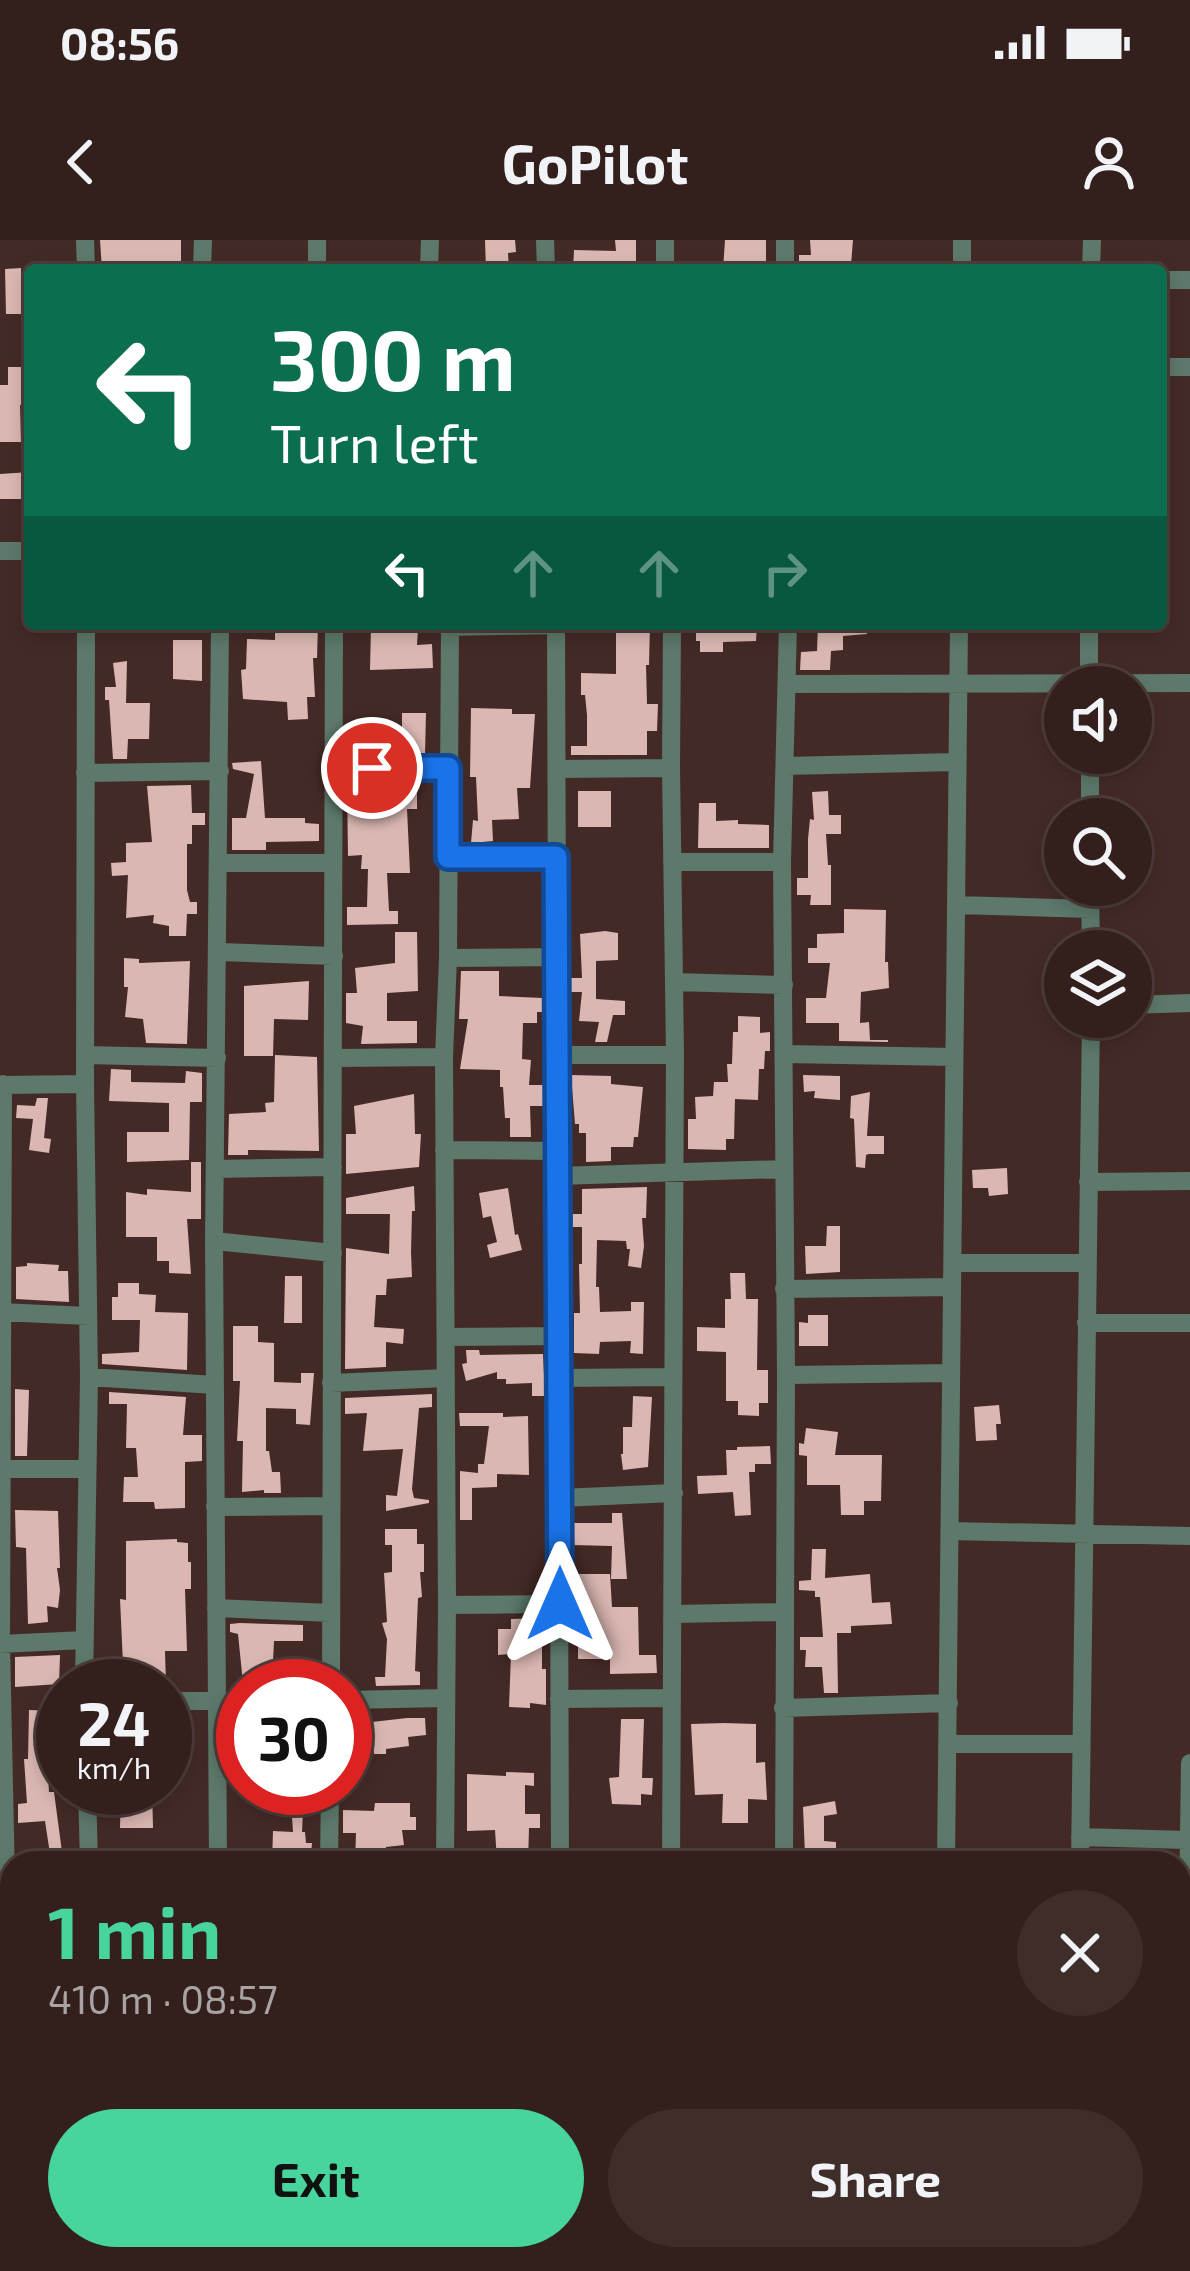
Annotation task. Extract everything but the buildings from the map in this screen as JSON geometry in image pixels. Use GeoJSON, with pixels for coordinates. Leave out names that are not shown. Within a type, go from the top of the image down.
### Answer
{"type":"FeatureCollection","features":[{"type":"Feature","properties":{"kind":"street"},"geometry":{"type":"LineString","coordinates":[[84,1659],[89,1376],[86,630]]}},
{"type":"Feature","properties":{"kind":"street"},"geometry":{"type":"LineString","coordinates":[[217,1659],[214,1241],[220,630]]}},
{"type":"Feature","properties":{"kind":"street"},"geometry":{"type":"LineString","coordinates":[[331,1659],[334,630]]}},
{"type":"Feature","properties":{"kind":"street"},"geometry":{"type":"LineString","coordinates":[[445,1851],[444,1057],[450,630]]}},
{"type":"Feature","properties":{"kind":"street"},"geometry":{"type":"LineString","coordinates":[[556,630],[560,1851]]}},
{"type":"Feature","properties":{"kind":"street"},"geometry":{"type":"LineString","coordinates":[[671,1851],[672,630]]}},
{"type":"Feature","properties":{"kind":"street"},"geometry":{"type":"LineString","coordinates":[[784,1851],[782,862],[788,630]]}},
{"type":"Feature","properties":{"kind":"street"},"geometry":{"type":"LineString","coordinates":[[946,1851],[958,630]]}},
{"type":"Feature","properties":{"kind":"street"},"geometry":{"type":"LineString","coordinates":[[1089,630],[1089,666]]}},
{"type":"Feature","properties":{"kind":"street"},"geometry":{"type":"LineString","coordinates":[[1152,684],[1190,682]]}},
{"type":"Feature","properties":{"kind":"street"},"geometry":{"type":"LineString","coordinates":[[787,684],[1044,686]]}},
{"type":"Feature","properties":{"kind":"street"},"geometry":{"type":"LineString","coordinates":[[785,766],[956,762]]}},
{"type":"Feature","properties":{"kind":"street"},"geometry":{"type":"LineString","coordinates":[[334,768],[448,768]]}},
{"type":"Feature","properties":{"kind":"street"},"geometry":{"type":"LineString","coordinates":[[557,769],[670,768]]}},
{"type":"Feature","properties":{"kind":"street"},"geometry":{"type":"LineString","coordinates":[[85,772],[220,771]]}},
{"type":"Feature","properties":{"kind":"street"},"geometry":{"type":"LineString","coordinates":[[448,857],[556,857]]}},
{"type":"Feature","properties":{"kind":"street"},"geometry":{"type":"LineString","coordinates":[[672,862],[782,862]]}},
{"type":"Feature","properties":{"kind":"street"},"geometry":{"type":"LineString","coordinates":[[219,863],[333,863]]}},
{"type":"Feature","properties":{"kind":"street"},"geometry":{"type":"LineString","coordinates":[[956,905],[1090,909],[1090,930]]}},
{"type":"Feature","properties":{"kind":"street"},"geometry":{"type":"LineString","coordinates":[[219,952],[334,956]]}},
{"type":"Feature","properties":{"kind":"street"},"geometry":{"type":"LineString","coordinates":[[448,958],[559,957]]}},
{"type":"Feature","properties":{"kind":"street"},"geometry":{"type":"LineString","coordinates":[[674,982],[784,985]]}},
{"type":"Feature","properties":{"kind":"street"},"geometry":{"type":"LineString","coordinates":[[1152,1004],[1190,1003]]}},
{"type":"Feature","properties":{"kind":"street"},"geometry":{"type":"LineString","coordinates":[[1080,1851],[1091,1038]]}},
{"type":"Feature","properties":{"kind":"street"},"geometry":{"type":"LineString","coordinates":[[785,1054],[954,1057]]}},
{"type":"Feature","properties":{"kind":"street"},"geometry":{"type":"LineString","coordinates":[[85,1055],[217,1058]]}},
{"type":"Feature","properties":{"kind":"street"},"geometry":{"type":"LineString","coordinates":[[558,1055],[675,1055]]}},
{"type":"Feature","properties":{"kind":"street"},"geometry":{"type":"LineString","coordinates":[[335,1058],[444,1057]]}},
{"type":"Feature","properties":{"kind":"street"},"geometry":{"type":"LineString","coordinates":[[5,1851],[2,1084],[85,1084]]}},
{"type":"Feature","properties":{"kind":"street"},"geometry":{"type":"LineString","coordinates":[[444,1150],[557,1151]]}},
{"type":"Feature","properties":{"kind":"street"},"geometry":{"type":"LineString","coordinates":[[215,1169],[334,1167]]}},
{"type":"Feature","properties":{"kind":"street"},"geometry":{"type":"LineString","coordinates":[[557,1176],[783,1169]]}},
{"type":"Feature","properties":{"kind":"street"},"geometry":{"type":"LineString","coordinates":[[1088,1182],[1190,1181]]}},
{"type":"Feature","properties":{"kind":"street"},"geometry":{"type":"LineString","coordinates":[[214,1241],[333,1253]]}},
{"type":"Feature","properties":{"kind":"street"},"geometry":{"type":"LineString","coordinates":[[953,1263],[1086,1263]]}},
{"type":"Feature","properties":{"kind":"street"},"geometry":{"type":"LineString","coordinates":[[784,1288],[952,1287]]}},
{"type":"Feature","properties":{"kind":"street"},"geometry":{"type":"LineString","coordinates":[[2,1312],[88,1316]]}},
{"type":"Feature","properties":{"kind":"street"},"geometry":{"type":"LineString","coordinates":[[1086,1324],[1190,1323]]}},
{"type":"Feature","properties":{"kind":"street"},"geometry":{"type":"LineString","coordinates":[[446,1337],[558,1336]]}},
{"type":"Feature","properties":{"kind":"street"},"geometry":{"type":"LineString","coordinates":[[786,1375],[951,1373]]}},
{"type":"Feature","properties":{"kind":"street"},"geometry":{"type":"LineString","coordinates":[[89,1376],[215,1385]]}},
{"type":"Feature","properties":{"kind":"street"},"geometry":{"type":"LineString","coordinates":[[559,1378],[673,1377]]}},
{"type":"Feature","properties":{"kind":"street"},"geometry":{"type":"LineString","coordinates":[[331,1383],[446,1378]]}},
{"type":"Feature","properties":{"kind":"street"},"geometry":{"type":"LineString","coordinates":[[3,1468],[86,1469]]}},
{"type":"Feature","properties":{"kind":"street"},"geometry":{"type":"LineString","coordinates":[[560,1498],[674,1493]]}},
{"type":"Feature","properties":{"kind":"street"},"geometry":{"type":"LineString","coordinates":[[214,1507],[330,1506]]}},
{"type":"Feature","properties":{"kind":"street"},"geometry":{"type":"LineString","coordinates":[[950,1531],[1190,1536]]}},
{"type":"Feature","properties":{"kind":"street"},"geometry":{"type":"LineString","coordinates":[[447,1605],[560,1604]]}},
{"type":"Feature","properties":{"kind":"street"},"geometry":{"type":"LineString","coordinates":[[216,1608],[331,1612]]}},
{"type":"Feature","properties":{"kind":"street"},"geometry":{"type":"LineString","coordinates":[[674,1614],[784,1612]]}},
{"type":"Feature","properties":{"kind":"street"},"geometry":{"type":"LineString","coordinates":[[1,1644],[84,1640]]}},
{"type":"Feature","properties":{"kind":"street"},"geometry":{"type":"LineString","coordinates":[[372,1699],[446,1698]]}},
{"type":"Feature","properties":{"kind":"street"},"geometry":{"type":"LineString","coordinates":[[559,1699],[672,1698]]}},
{"type":"Feature","properties":{"kind":"street"},"geometry":{"type":"LineString","coordinates":[[784,1708],[949,1703]]}},
{"type":"Feature","properties":{"kind":"street"},"geometry":{"type":"LineString","coordinates":[[948,1744],[1080,1744]]}},
{"type":"Feature","properties":{"kind":"street"},"geometry":{"type":"LineString","coordinates":[[1080,1837],[1187,1840],[1190,1763]]}},
{"type":"Feature","properties":{"kind":"street"},"geometry":{"type":"LineString","coordinates":[[88,1815],[89,1851]]}},
{"type":"Feature","properties":{"kind":"street"},"geometry":{"type":"LineString","coordinates":[[218,1815],[218,1851]]}},
{"type":"Feature","properties":{"kind":"street"},"geometry":{"type":"LineString","coordinates":[[329,1851],[330,1815]]}},
{"type":"Feature","properties":{"kind":"route"},"geometry":{"type":"LineString","coordinates":[[372,768],[448,768],[448,857],[556,857],[560,1604]]}}]}
